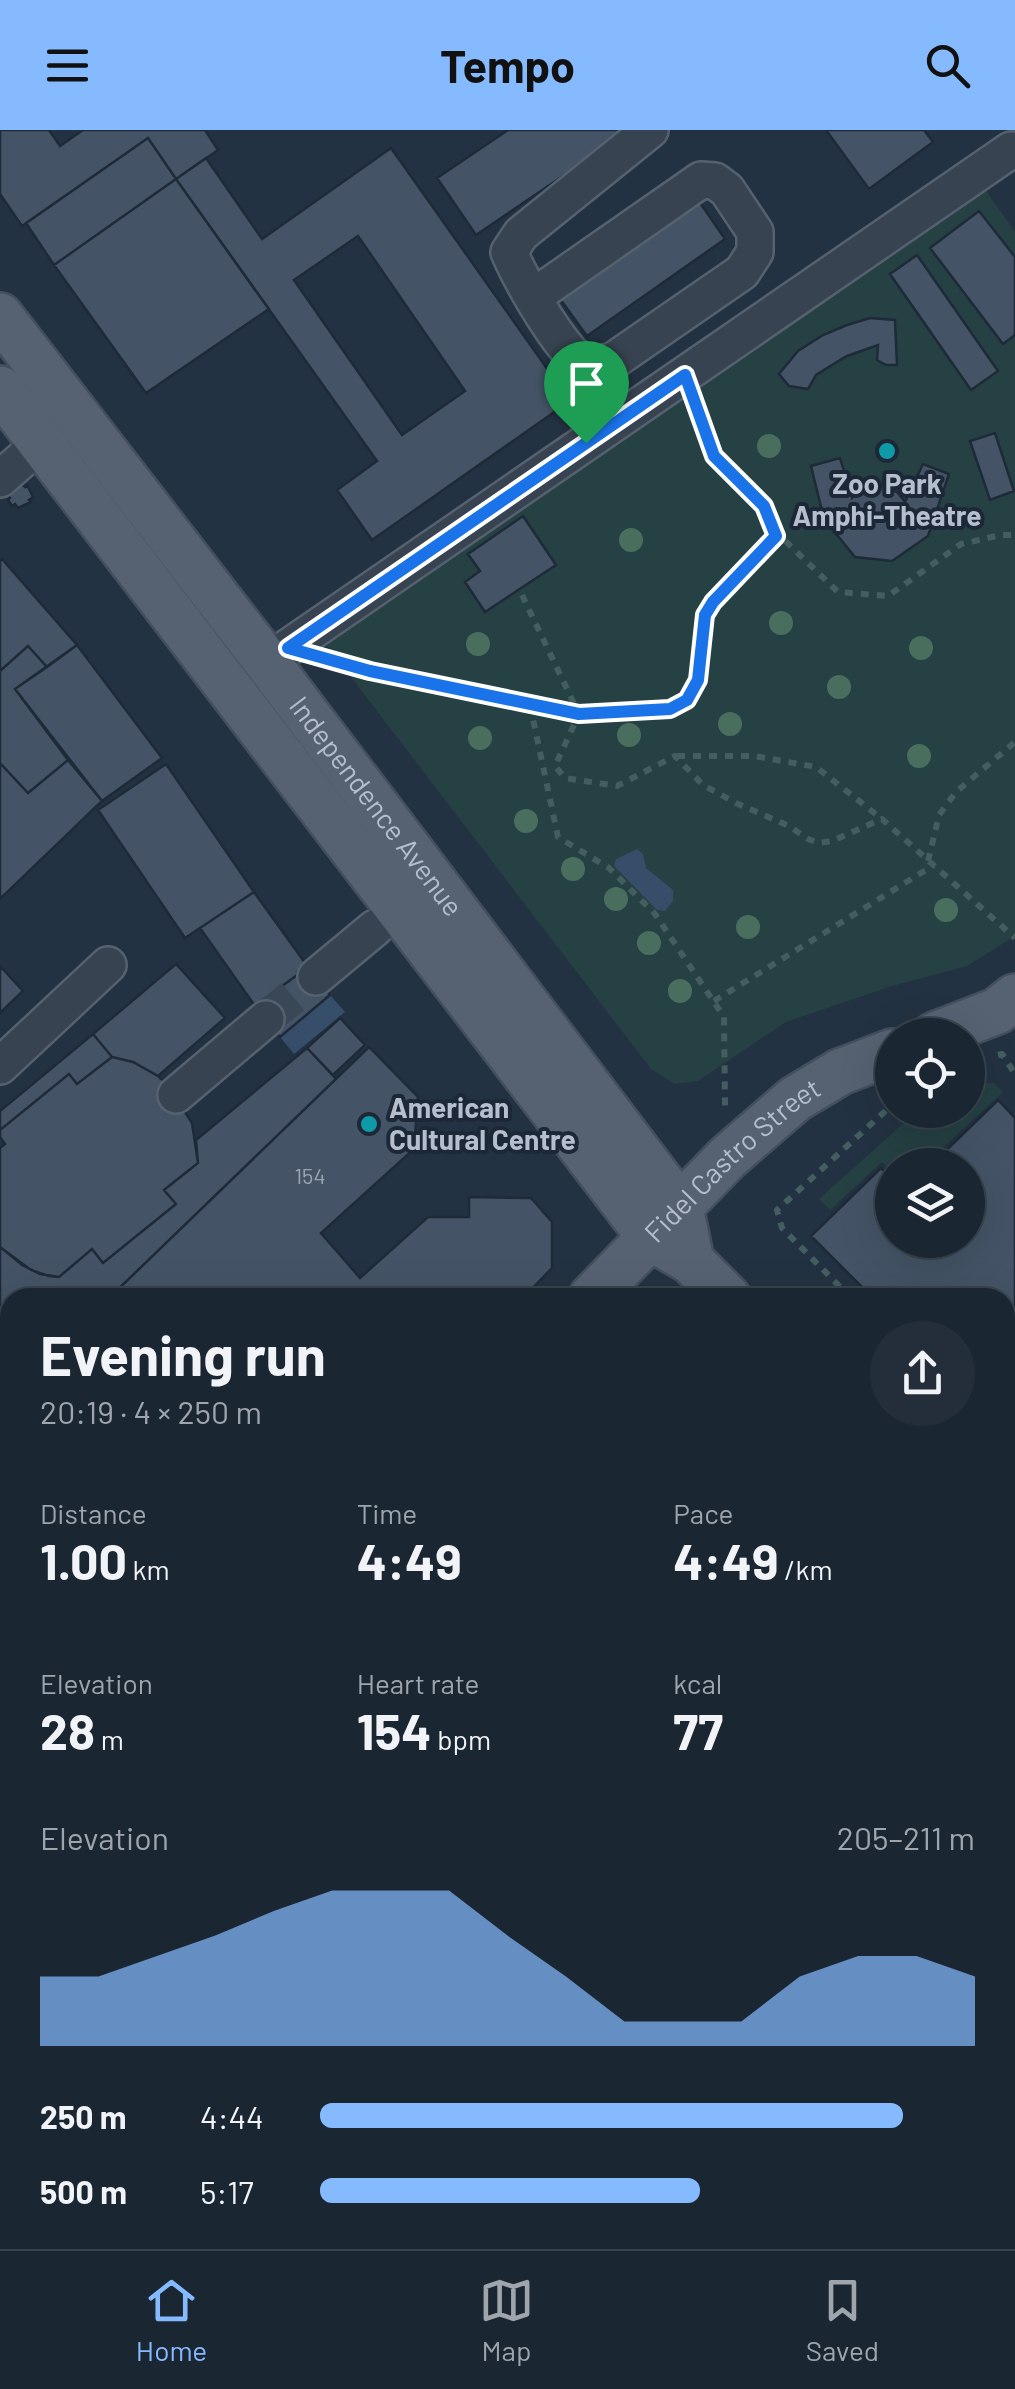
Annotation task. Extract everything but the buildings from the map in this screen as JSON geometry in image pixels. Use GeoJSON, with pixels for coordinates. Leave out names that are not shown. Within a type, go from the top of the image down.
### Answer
{"type":"FeatureCollection","features":[{"type":"Feature","properties":{"kind":"main road","name":"Independence Avenue"},"geometry":{"type":"LineString","coordinates":[[0,316],[278,655],[691,1261],[718,1288]]}},
{"type":"Feature","properties":{"kind":"main road","name":"Independence Avenue"},"geometry":{"type":"LineString","coordinates":[[0,388],[665,1223]]}},
{"type":"Feature","properties":{"kind":"main road"},"geometry":{"type":"LineString","coordinates":[[976,1018],[1015,997]]}},
{"type":"Feature","properties":{"kind":"main road","name":"Fidel Castro Street"},"geometry":{"type":"LineString","coordinates":[[601,1288],[728,1158],[795,1099],[840,1072],[875,1059]]}},
{"type":"Feature","properties":{"kind":"street"},"geometry":{"type":"LineString","coordinates":[[534,297],[701,180],[716,181],[726,190],[756,232],[755,252],[742,272],[612,360],[589,366],[571,354],[519,274],[509,252],[521,234],[650,130]]}},
{"type":"Feature","properties":{"kind":"street"},"geometry":{"type":"LineString","coordinates":[[278,655],[685,375],[1007,145]]}},
{"type":"Feature","properties":{"kind":"street"},"geometry":{"type":"LineString","coordinates":[[0,478],[41,443]]}},
{"type":"Feature","properties":{"kind":"street"},"geometry":{"type":"LineString","coordinates":[[316,977],[375,928]]}},
{"type":"Feature","properties":{"kind":"street"},"geometry":{"type":"LineString","coordinates":[[0,1066],[108,965]]}},
{"type":"Feature","properties":{"kind":"street"},"geometry":{"type":"LineString","coordinates":[[176,1095],[266,1019]]}},
{"type":"Feature","properties":{"kind":"path"},"geometry":{"type":"LineString","coordinates":[[278,655],[579,714],[670,709],[687,700],[698,680],[705,615],[776,536],[764,506],[714,456],[685,375]]}},
{"type":"Feature","properties":{"kind":"path"},"geometry":{"type":"LineString","coordinates":[[772,528],[838,592],[888,596],[961,544],[1015,535]]}},
{"type":"Feature","properties":{"kind":"path"},"geometry":{"type":"LineString","coordinates":[[522,595],[579,714]]}},
{"type":"Feature","properties":{"kind":"path"},"geometry":{"type":"LineString","coordinates":[[530,705],[558,837],[609,868],[655,914],[714,1002],[724,1018],[724,1086]]}},
{"type":"Feature","properties":{"kind":"path"},"geometry":{"type":"LineString","coordinates":[[579,714],[555,766],[565,778],[616,786],[675,756],[754,756],[816,767],[882,819],[1015,938]]}},
{"type":"Feature","properties":{"kind":"path"},"geometry":{"type":"LineString","coordinates":[[714,1002],[931,863],[939,816],[956,792],[1015,742]]}},
{"type":"Feature","properties":{"kind":"path"},"geometry":{"type":"LineString","coordinates":[[675,756],[703,785],[819,843],[882,819]]}},
{"type":"Feature","properties":{"kind":"path"},"geometry":{"type":"LineString","coordinates":[[989,1058],[1002,1054],[1015,1074]]}},
{"type":"Feature","properties":{"kind":"path"},"geometry":{"type":"LineString","coordinates":[[841,1288],[782,1228],[777,1210],[875,1121]]}},
{"type":"Feature","properties":{"kind":"green space"},"geometry":{"type":"Polygon","coordinates":[[[975,175],[1015,232],[1015,936],[967,966],[892,986],[786,1022],[698,1081],[675,1084],[651,1069],[315,630],[975,175]]]}},
{"type":"Feature","properties":{"kind":"green space"},"geometry":{"type":"Polygon","coordinates":[[[985,1083],[994,1083],[1003,1092],[985,1109],[985,1083]]]}},
{"type":"Feature","properties":{"kind":"green space"},"geometry":{"type":"Polygon","coordinates":[[[898,1128],[964,1128],[942,1148],[876,1148],[898,1128]]]}},
{"type":"Feature","properties":{"kind":"green space"},"geometry":{"type":"Polygon","coordinates":[[[875,1149],[875,1168],[830,1210],[819,1199],[875,1149]]]}},
{"type":"Feature","properties":{"kind":"water"},"geometry":{"type":"Polygon","coordinates":[[[637,849],[643,854],[646,868],[673,890],[673,901],[665,911],[657,910],[614,866],[616,859],[637,849]]]}},
{"type":"Feature","properties":{"kind":"water"},"geometry":{"type":"Polygon","coordinates":[[[330,995],[345,1012],[294,1054],[280,1037],[330,995]]]}},
{"type":"Feature","properties":{"kind":"tunnel"},"geometry":{"type":"LineString","coordinates":[[266,1019],[316,977]]}},
{"type":"Feature","properties":{"kind":"place","name":"Zoo Park Amphi-Theatre"},"geometry":{"type":"Point","coordinates":[887,451]}},
{"type":"Feature","properties":{"kind":"place","name":"American Cultural Centre"},"geometry":{"type":"Point","coordinates":[369,1124]}},
{"type":"Feature","properties":{"kind":"route"},"geometry":{"type":"LineString","coordinates":[[685,375],[714,456],[764,506],[776,536],[705,615],[698,680],[687,700],[670,709],[579,714],[370,671],[288,648],[387,579],[586,443],[685,375]]}}]}
